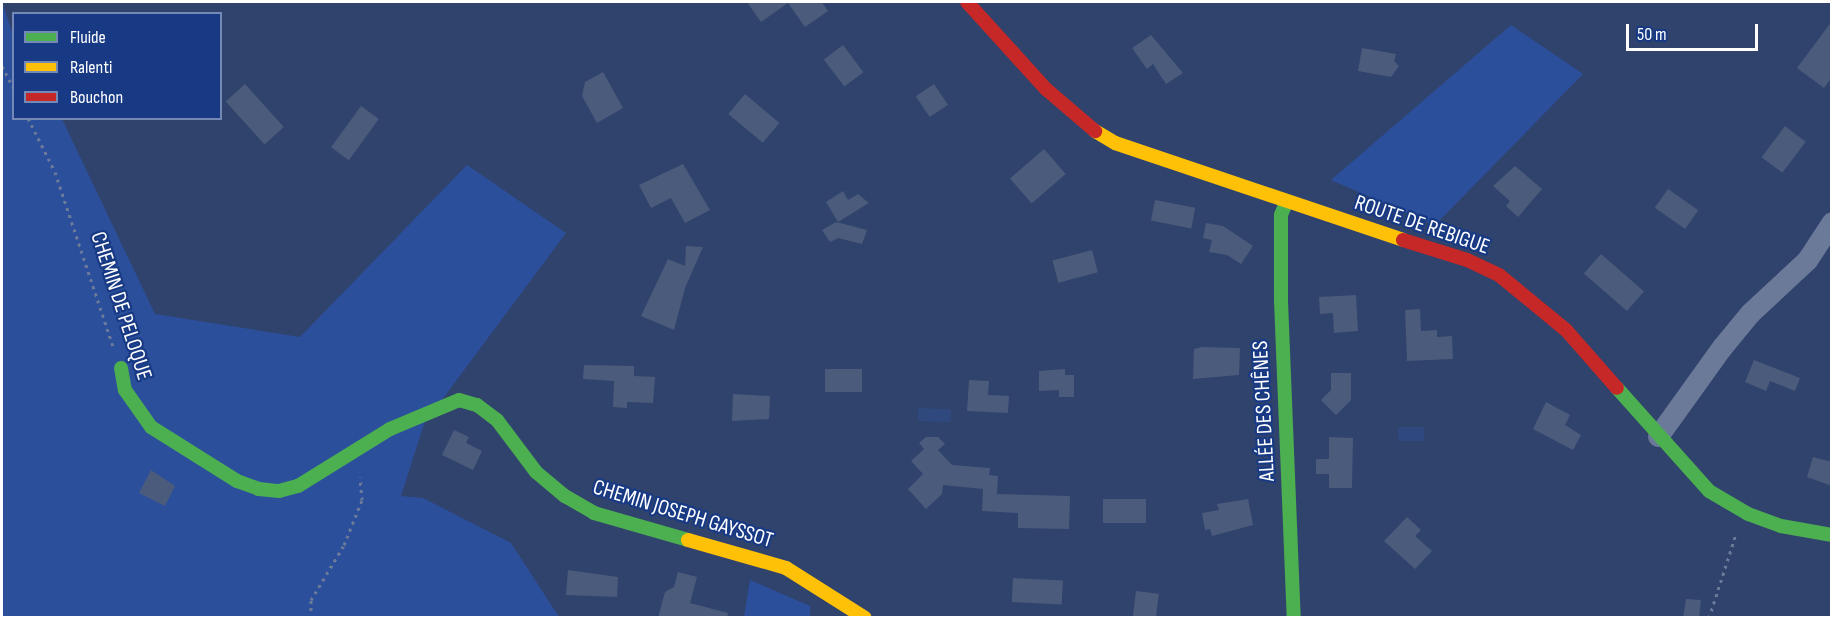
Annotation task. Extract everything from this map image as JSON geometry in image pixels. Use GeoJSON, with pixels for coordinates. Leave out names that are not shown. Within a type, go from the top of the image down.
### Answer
{"type":"FeatureCollection","features":[{"type":"Feature","properties":{"kind":"street","name":"ROUTE DE REBIGUE"},"geometry":{"type":"LineString","coordinates":[[967,2],[1046,89],[1084,124],[1115,143],[1286,203],[1456,257],[1499,275],[1566,330],[1709,491],[1748,514],[1781,526],[1832,535]]}},
{"type":"Feature","properties":{"kind":"street","name":"ALLÉE DES CHÊNES"},"geometry":{"type":"LineString","coordinates":[[1286,203],[1281,215],[1281,301],[1294,618]]}},
{"type":"Feature","properties":{"kind":"street"},"geometry":{"type":"LineString","coordinates":[[1658,436],[1722,346],[1750,313],[1807,260],[1832,222]]}},
{"type":"Feature","properties":{"kind":"street","name":"CHEMIN DE PELOQUE"},"geometry":{"type":"LineString","coordinates":[[121,368],[125,390],[151,427],[237,481],[259,489],[279,491],[298,486],[352,456]]}},
{"type":"Feature","properties":{"kind":"street","name":"CHEMIN JOSEPH GAYSSOT"},"geometry":{"type":"LineString","coordinates":[[352,456],[390,429],[459,400],[477,405],[497,420],[536,472],[565,496],[594,513],[786,568],[865,618]]}},
{"type":"Feature","properties":{"kind":"path"},"geometry":{"type":"LineString","coordinates":[[2,66],[12,85]]}},
{"type":"Feature","properties":{"kind":"path","name":"CHEMIN DE PELOQUE"},"geometry":{"type":"LineString","coordinates":[[29,120],[55,172],[121,368]]}},
{"type":"Feature","properties":{"kind":"path"},"geometry":{"type":"LineString","coordinates":[[312,618],[311,600],[344,546],[362,500],[362,483],[352,456]]}},
{"type":"Feature","properties":{"kind":"path"},"geometry":{"type":"LineString","coordinates":[[1709,618],[1737,530],[1748,514]]}},
{"type":"Feature","properties":{"kind":"shaded area"},"geometry":{"type":"Polygon","coordinates":[[[2,2],[12,32],[12,120],[62,120],[155,314],[300,337],[467,165],[566,233],[424,424],[401,496],[423,498],[511,543],[559,617],[2,617],[2,2]]]}},
{"type":"Feature","properties":{"kind":"shaded area"},"geometry":{"type":"Polygon","coordinates":[[[1511,25],[1583,74],[1435,225],[1331,180],[1511,25]]]}},
{"type":"Feature","properties":{"kind":"shaded area"},"geometry":{"type":"Polygon","coordinates":[[[918,408],[951,409],[951,422],[918,421],[918,408]]]}},
{"type":"Feature","properties":{"kind":"shaded area"},"geometry":{"type":"Polygon","coordinates":[[[1398,427],[1424,427],[1424,441],[1398,441],[1398,427]]]}},
{"type":"Feature","properties":{"kind":"shaded area"},"geometry":{"type":"Polygon","coordinates":[[[750,580],[810,606],[810,617],[744,617],[750,580]]]}},
{"type":"Feature","properties":{"kind":"building"},"geometry":{"type":"Polygon","coordinates":[[[747,2],[822,2],[828,11],[805,27],[788,3],[761,22],[747,2]]]}},
{"type":"Feature","properties":{"kind":"building"},"geometry":{"type":"Polygon","coordinates":[[[1832,21],[1832,77],[1824,88],[1797,68],[1832,21]]]}},
{"type":"Feature","properties":{"kind":"building"},"geometry":{"type":"Polygon","coordinates":[[[1151,35],[1183,73],[1166,84],[1153,64],[1147,69],[1132,48],[1151,35]]]}},
{"type":"Feature","properties":{"kind":"building"},"geometry":{"type":"Polygon","coordinates":[[[843,45],[863,72],[844,87],[824,59],[843,45]]]}},
{"type":"Feature","properties":{"kind":"building"},"geometry":{"type":"Polygon","coordinates":[[[1362,48],[1396,54],[1394,61],[1399,66],[1391,77],[1358,71],[1362,48]]]}},
{"type":"Feature","properties":{"kind":"building"},"geometry":{"type":"Polygon","coordinates":[[[603,72],[623,108],[597,123],[582,96],[585,82],[603,72]]]}},
{"type":"Feature","properties":{"kind":"building"},"geometry":{"type":"Polygon","coordinates":[[[245,84],[284,127],[264,144],[226,101],[245,84]]]}},
{"type":"Feature","properties":{"kind":"building"},"geometry":{"type":"Polygon","coordinates":[[[934,84],[948,105],[930,117],[916,96],[934,84]]]}},
{"type":"Feature","properties":{"kind":"building"},"geometry":{"type":"Polygon","coordinates":[[[745,94],[779,123],[763,143],[728,114],[745,94]]]}},
{"type":"Feature","properties":{"kind":"building"},"geometry":{"type":"Polygon","coordinates":[[[361,106],[379,119],[349,160],[331,147],[361,106]]]}},
{"type":"Feature","properties":{"kind":"building"},"geometry":{"type":"Polygon","coordinates":[[[1785,126],[1806,142],[1782,173],[1762,157],[1785,126]]]}},
{"type":"Feature","properties":{"kind":"building"},"geometry":{"type":"Polygon","coordinates":[[[1044,149],[1066,174],[1032,203],[1010,179],[1044,149]]]}},
{"type":"Feature","properties":{"kind":"building"},"geometry":{"type":"Polygon","coordinates":[[[683,164],[710,210],[685,223],[671,198],[651,208],[639,185],[683,164]]]}},
{"type":"Feature","properties":{"kind":"building"},"geometry":{"type":"Polygon","coordinates":[[[1515,166],[1542,189],[1518,217],[1506,206],[1510,201],[1493,186],[1515,166]]]}},
{"type":"Feature","properties":{"kind":"building"},"geometry":{"type":"Polygon","coordinates":[[[1668,189],[1698,210],[1685,229],[1655,208],[1668,189]]]}},
{"type":"Feature","properties":{"kind":"building"},"geometry":{"type":"Polygon","coordinates":[[[843,191],[848,200],[858,194],[869,203],[838,222],[826,202],[843,191]]]}},
{"type":"Feature","properties":{"kind":"building"},"geometry":{"type":"Polygon","coordinates":[[[1155,200],[1195,208],[1191,228],[1151,221],[1155,200]]]}},
{"type":"Feature","properties":{"kind":"building"},"geometry":{"type":"Polygon","coordinates":[[[836,222],[867,230],[862,244],[838,238],[830,242],[822,230],[836,222]]]}},
{"type":"Feature","properties":{"kind":"building"},"geometry":{"type":"Polygon","coordinates":[[[1206,223],[1223,226],[1253,246],[1241,264],[1227,255],[1209,252],[1212,240],[1203,238],[1206,223]]]}},
{"type":"Feature","properties":{"kind":"building"},"geometry":{"type":"Polygon","coordinates":[[[686,246],[703,247],[685,288],[674,330],[641,316],[668,259],[685,266],[686,246]]]}},
{"type":"Feature","properties":{"kind":"building"},"geometry":{"type":"Polygon","coordinates":[[[1092,250],[1098,272],[1058,283],[1052,261],[1092,250]]]}},
{"type":"Feature","properties":{"kind":"building"},"geometry":{"type":"Polygon","coordinates":[[[1601,254],[1644,291],[1627,311],[1584,274],[1601,254]]]}},
{"type":"Feature","properties":{"kind":"building"},"geometry":{"type":"Polygon","coordinates":[[[1356,295],[1358,331],[1334,333],[1333,313],[1320,314],[1319,297],[1356,295]]]}},
{"type":"Feature","properties":{"kind":"building"},"geometry":{"type":"Polygon","coordinates":[[[1420,309],[1421,331],[1437,330],[1437,337],[1452,336],[1453,359],[1407,361],[1405,310],[1420,309]]]}},
{"type":"Feature","properties":{"kind":"building"},"geometry":{"type":"Polygon","coordinates":[[[1202,347],[1240,348],[1239,375],[1193,379],[1194,349],[1202,347]]]}},
{"type":"Feature","properties":{"kind":"building"},"geometry":{"type":"Polygon","coordinates":[[[1754,360],[1800,378],[1795,391],[1770,381],[1766,391],[1745,382],[1754,360]]]}},
{"type":"Feature","properties":{"kind":"building"},"geometry":{"type":"Polygon","coordinates":[[[584,365],[634,366],[634,376],[655,377],[653,403],[627,402],[627,408],[613,407],[614,381],[583,379],[584,365]]]}},
{"type":"Feature","properties":{"kind":"building"},"geometry":{"type":"Polygon","coordinates":[[[825,369],[862,369],[862,392],[825,392],[825,369]]]}},
{"type":"Feature","properties":{"kind":"building"},"geometry":{"type":"Polygon","coordinates":[[[1065,369],[1065,375],[1074,375],[1074,397],[1059,397],[1059,390],[1039,391],[1039,371],[1065,369]]]}},
{"type":"Feature","properties":{"kind":"building"},"geometry":{"type":"Polygon","coordinates":[[[1331,373],[1351,373],[1351,400],[1336,415],[1321,400],[1331,390],[1331,373]]]}},
{"type":"Feature","properties":{"kind":"building"},"geometry":{"type":"Polygon","coordinates":[[[969,380],[989,381],[988,395],[1009,396],[1008,413],[967,411],[969,380]]]}},
{"type":"Feature","properties":{"kind":"building"},"geometry":{"type":"Polygon","coordinates":[[[733,394],[770,396],[769,419],[732,421],[733,394]]]}},
{"type":"Feature","properties":{"kind":"building"},"geometry":{"type":"Polygon","coordinates":[[[1546,402],[1570,415],[1565,425],[1581,435],[1573,450],[1533,429],[1546,402]]]}},
{"type":"Feature","properties":{"kind":"building"},"geometry":{"type":"Polygon","coordinates":[[[454,430],[469,437],[466,443],[482,451],[473,470],[442,455],[454,430]]]}},
{"type":"Feature","properties":{"kind":"building"},"geometry":{"type":"Polygon","coordinates":[[[926,437],[938,437],[945,444],[938,450],[952,465],[990,468],[989,475],[998,476],[997,494],[1070,496],[1069,529],[1018,528],[1018,513],[982,511],[983,489],[943,485],[942,494],[926,509],[908,489],[923,474],[911,461],[924,449],[919,443],[926,437]]]}},
{"type":"Feature","properties":{"kind":"building"},"geometry":{"type":"Polygon","coordinates":[[[1329,437],[1353,438],[1352,488],[1329,488],[1329,474],[1316,474],[1316,459],[1329,459],[1329,437]]]}},
{"type":"Feature","properties":{"kind":"building"},"geometry":{"type":"Polygon","coordinates":[[[1813,457],[1832,462],[1832,486],[1807,477],[1813,457]]]}},
{"type":"Feature","properties":{"kind":"building"},"geometry":{"type":"Polygon","coordinates":[[[151,470],[175,486],[165,506],[139,493],[151,470]]]}},
{"type":"Feature","properties":{"kind":"building"},"geometry":{"type":"Polygon","coordinates":[[[1103,499],[1146,499],[1146,523],[1103,523],[1103,499]]]}},
{"type":"Feature","properties":{"kind":"building"},"geometry":{"type":"Polygon","coordinates":[[[1248,499],[1253,525],[1212,536],[1210,529],[1205,530],[1202,513],[1219,510],[1217,504],[1248,499]]]}},
{"type":"Feature","properties":{"kind":"building"},"geometry":{"type":"Polygon","coordinates":[[[1407,517],[1421,530],[1415,536],[1432,551],[1415,569],[1384,541],[1407,517]]]}},
{"type":"Feature","properties":{"kind":"building"},"geometry":{"type":"Polygon","coordinates":[[[568,570],[618,577],[617,597],[566,595],[568,570]]]}},
{"type":"Feature","properties":{"kind":"building"},"geometry":{"type":"Polygon","coordinates":[[[678,572],[697,577],[690,603],[728,613],[727,618],[658,618],[665,592],[674,587],[678,572]]]}},
{"type":"Feature","properties":{"kind":"building"},"geometry":{"type":"Polygon","coordinates":[[[1013,578],[1063,581],[1062,605],[1012,602],[1013,578]]]}},
{"type":"Feature","properties":{"kind":"building"},"geometry":{"type":"Polygon","coordinates":[[[1136,591],[1159,594],[1156,618],[1133,618],[1136,591]]]}},
{"type":"Feature","properties":{"kind":"building"},"geometry":{"type":"Polygon","coordinates":[[[1686,599],[1701,600],[1699,618],[1683,618],[1686,599]]]}},
{"type":"Feature","properties":{"kind":"traffic: fast"},"geometry":{"type":"LineString","coordinates":[[1286,203],[1281,215],[1281,301],[1294,618]]}},
{"type":"Feature","properties":{"kind":"traffic: fast"},"geometry":{"type":"LineString","coordinates":[[121,368],[125,390],[151,427],[237,481],[259,489],[279,491],[298,486],[390,429],[459,400],[477,405],[497,420],[536,472],[565,496],[594,513],[688,540]]}},
{"type":"Feature","properties":{"kind":"traffic: fast"},"geometry":{"type":"LineString","coordinates":[[1617,388],[1709,491],[1748,514],[1781,526],[1832,535]]}},
{"type":"Feature","properties":{"kind":"traffic: slow"},"geometry":{"type":"LineString","coordinates":[[1095,131],[1115,143],[1403,240]]}},
{"type":"Feature","properties":{"kind":"traffic: slow"},"geometry":{"type":"LineString","coordinates":[[688,540],[786,568],[865,618]]}},
{"type":"Feature","properties":{"kind":"traffic: jam"},"geometry":{"type":"LineString","coordinates":[[967,2],[1046,89],[1095,131]]}},
{"type":"Feature","properties":{"kind":"traffic: jam"},"geometry":{"type":"LineString","coordinates":[[1403,240],[1467,260],[1499,275],[1566,330],[1617,388]]}}]}
